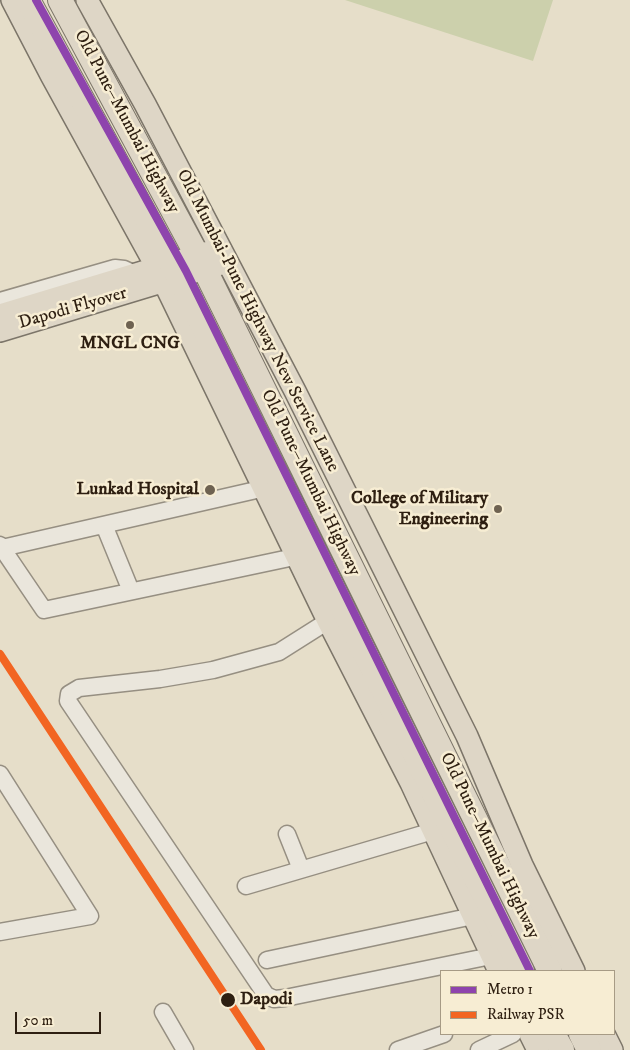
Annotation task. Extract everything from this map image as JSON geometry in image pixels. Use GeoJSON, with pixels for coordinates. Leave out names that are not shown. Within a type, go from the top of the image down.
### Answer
{"type":"FeatureCollection","features":[{"type":"Feature","properties":{"kind":"highway","name":"Old Pune–Mumbai Highway"},"geometry":{"type":"LineString","coordinates":[[28,0],[159,276],[521,970]]}},
{"type":"Feature","properties":{"kind":"highway","name":"Old Pune–Mumbai Highway"},"geometry":{"type":"LineString","coordinates":[[60,0],[212,259],[550,970]]}},
{"type":"Feature","properties":{"kind":"highway"},"geometry":{"type":"LineString","coordinates":[[554,1035],[562,1050]]}},
{"type":"Feature","properties":{"kind":"main road","name":"Old Pune–Mumbai Highway"},"geometry":{"type":"LineString","coordinates":[[12,0],[159,276],[299,556],[328,621],[433,831],[495,964]]}},
{"type":"Feature","properties":{"kind":"main road","name":"Old Mumbai-Pune Highway New Service Lane"},"geometry":{"type":"LineString","coordinates":[[87,0],[145,104],[212,259],[294,391],[467,736],[522,865],[574,970]]}},
{"type":"Feature","properties":{"kind":"main road"},"geometry":{"type":"LineString","coordinates":[[159,276],[212,259]]}},
{"type":"Feature","properties":{"kind":"main road","name":"Dapodi Flyover"},"geometry":{"type":"LineString","coordinates":[[0,315],[159,276]]}},
{"type":"Feature","properties":{"kind":"main road","name":"Dapodi Flyover"},"geometry":{"type":"LineString","coordinates":[[0,331],[159,276]]}},
{"type":"Feature","properties":{"kind":"main road"},"geometry":{"type":"LineString","coordinates":[[530,1035],[538,1050]]}},
{"type":"Feature","properties":{"kind":"main road"},"geometry":{"type":"LineString","coordinates":[[589,1039],[612,1050]]}},
{"type":"Feature","properties":{"kind":"street"},"geometry":{"type":"LineString","coordinates":[[0,301],[115,268],[159,276]]}},
{"type":"Feature","properties":{"kind":"street"},"geometry":{"type":"LineString","coordinates":[[0,341],[128,301],[159,276]]}},
{"type":"Feature","properties":{"kind":"street"},"geometry":{"type":"LineString","coordinates":[[265,488],[1,547],[44,610],[299,556]]}},
{"type":"Feature","properties":{"kind":"street"},"geometry":{"type":"LineString","coordinates":[[104,525],[131,591]]}},
{"type":"Feature","properties":{"kind":"street"},"geometry":{"type":"LineString","coordinates":[[328,621],[279,652],[204,671],[80,688],[69,694],[68,701],[266,996],[274,999],[285,998],[440,973]]}},
{"type":"Feature","properties":{"kind":"street"},"geometry":{"type":"LineString","coordinates":[[0,774],[90,916],[0,932]]}},
{"type":"Feature","properties":{"kind":"street"},"geometry":{"type":"LineString","coordinates":[[246,886],[433,831]]}},
{"type":"Feature","properties":{"kind":"street"},"geometry":{"type":"LineString","coordinates":[[287,834],[301,869]]}},
{"type":"Feature","properties":{"kind":"street"},"geometry":{"type":"LineString","coordinates":[[0,923],[84,907]]}},
{"type":"Feature","properties":{"kind":"street"},"geometry":{"type":"LineString","coordinates":[[267,960],[473,916]]}},
{"type":"Feature","properties":{"kind":"street"},"geometry":{"type":"LineString","coordinates":[[458,970],[495,964]]}},
{"type":"Feature","properties":{"kind":"street"},"geometry":{"type":"LineString","coordinates":[[163,1012],[185,1050]]}},
{"type":"Feature","properties":{"kind":"street"},"geometry":{"type":"LineString","coordinates":[[398,1050],[441,1035]]}},
{"type":"Feature","properties":{"kind":"street"},"geometry":{"type":"LineString","coordinates":[[479,1050],[511,1035]]}},
{"type":"Feature","properties":{"kind":"green space"},"geometry":{"type":"Polygon","coordinates":[[[345,0],[553,0],[533,61],[345,0]]]}},
{"type":"Feature","properties":{"kind":"metro line","name":"1"},"geometry":{"type":"LineString","coordinates":[[36,0],[186,271],[530,970]]}},
{"type":"Feature","properties":{"kind":"rail line","name":"PSR"},"geometry":{"type":"LineString","coordinates":[[0,654],[261,1050]]}},
{"type":"Feature","properties":{"kind":"place","name":"MNGL CNG"},"geometry":{"type":"Point","coordinates":[130,325]}},
{"type":"Feature","properties":{"kind":"place","name":"Lunkad Hospital"},"geometry":{"type":"Point","coordinates":[210,490]}},
{"type":"Feature","properties":{"kind":"place","name":"College of Military Engineering"},"geometry":{"type":"Point","coordinates":[498,509]}},
{"type":"Feature","properties":{"kind":"place","name":"Dapodi"},"geometry":{"type":"Point","coordinates":[228,1000]}}]}
